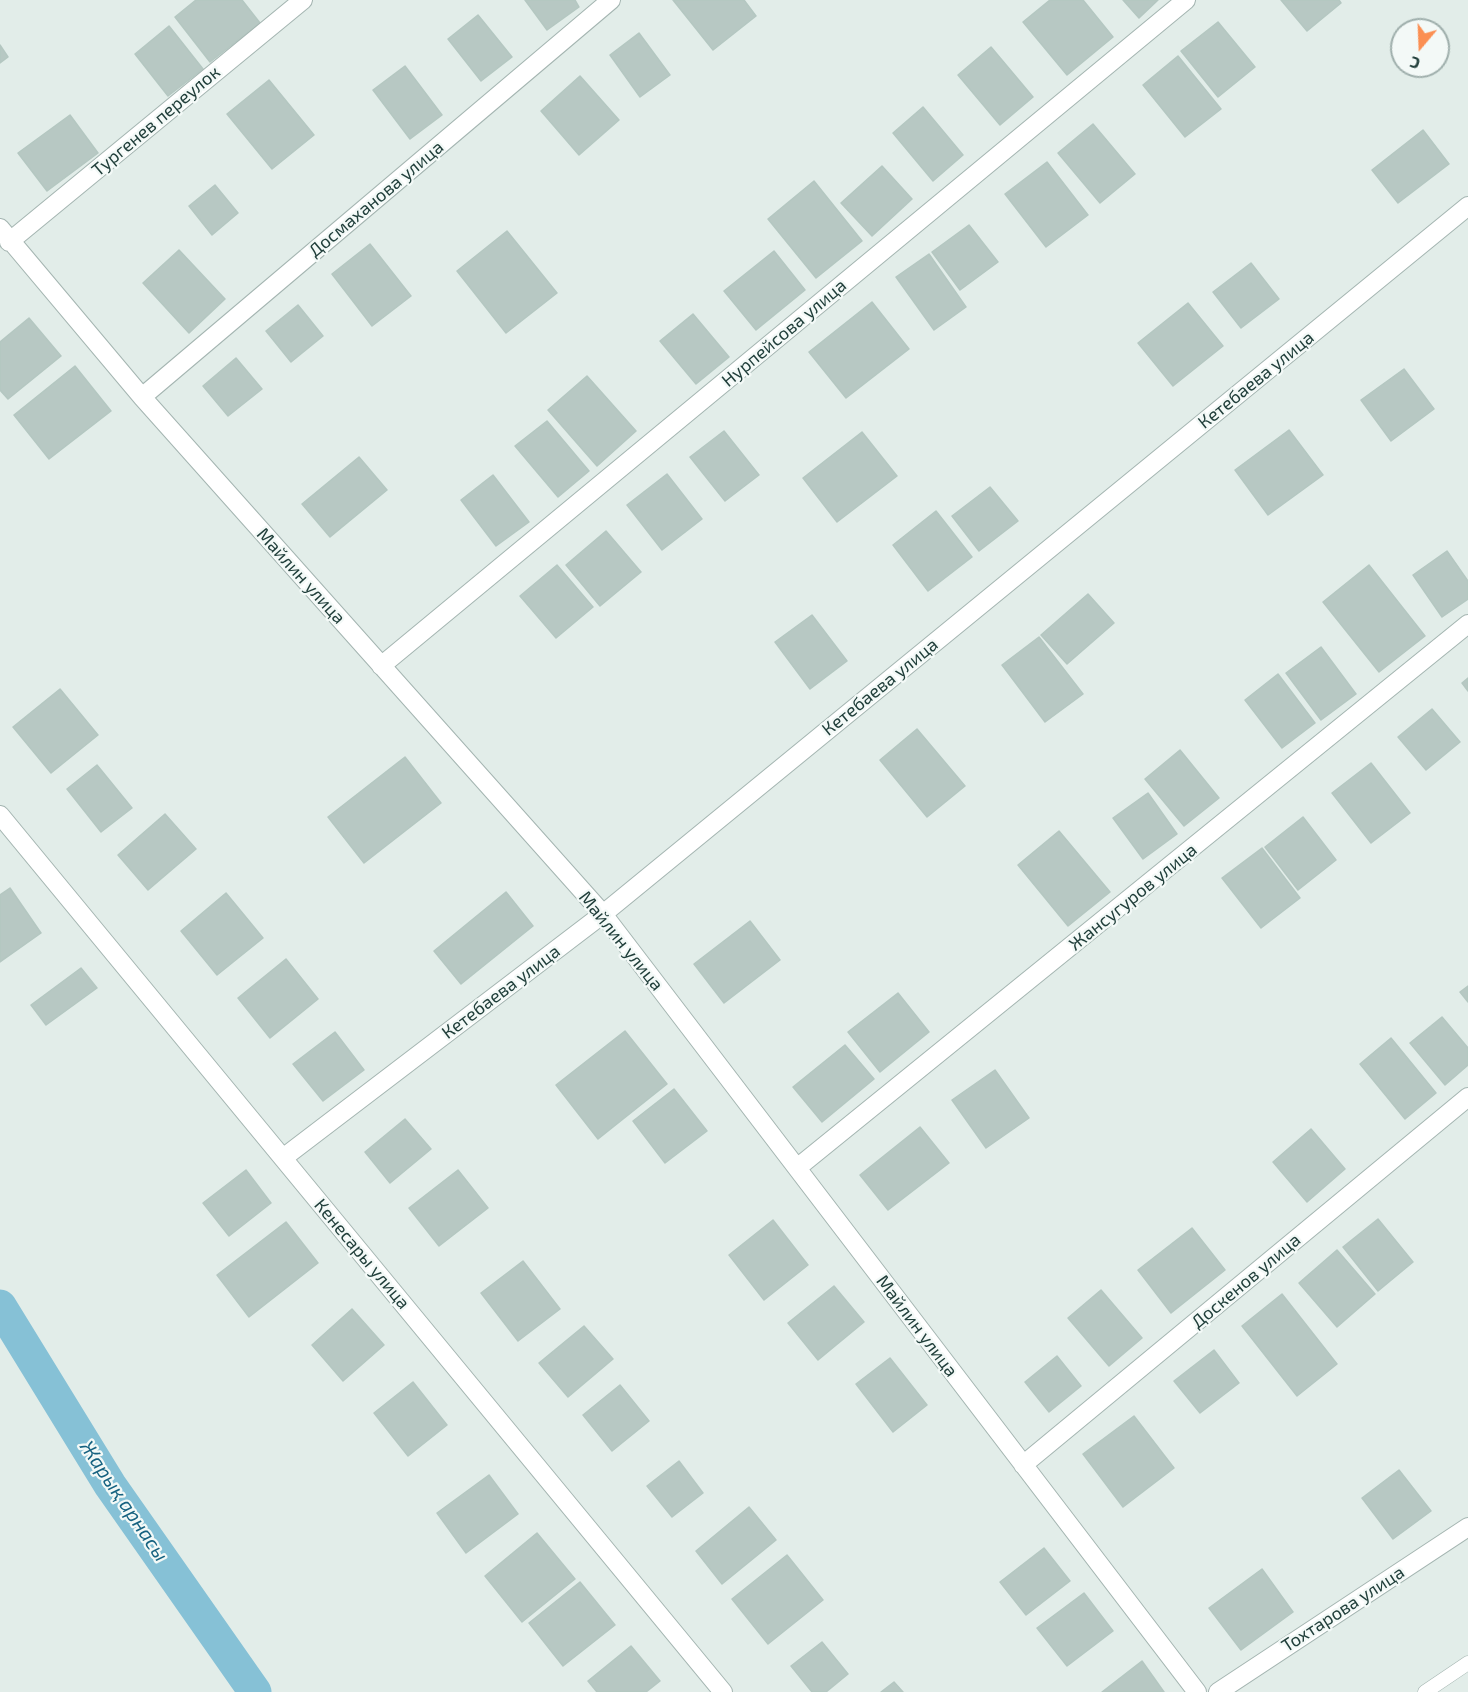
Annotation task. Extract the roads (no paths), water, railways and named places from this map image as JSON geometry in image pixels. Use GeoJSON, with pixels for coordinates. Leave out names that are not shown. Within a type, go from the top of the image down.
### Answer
{"type":"FeatureCollection","features":[{"type":"Feature","properties":{"kind":"street","name":"Тургенев переулок"},"geometry":{"type":"LineString","coordinates":[[5,235],[303,0]]}},
{"type":"Feature","properties":{"kind":"street","name":"Досмаханова улица"},"geometry":{"type":"LineString","coordinates":[[142,397],[611,0]]}},
{"type":"Feature","properties":{"kind":"street","name":"Нурпейсова улица"},"geometry":{"type":"LineString","coordinates":[[381,666],[1186,0]]}},
{"type":"Feature","properties":{"kind":"street","name":"Кетебаева улица"},"geometry":{"type":"LineString","coordinates":[[283,1158],[603,914],[1468,206]]}},
{"type":"Feature","properties":{"kind":"street","name":"Майлин улица"},"geometry":{"type":"LineString","coordinates":[[5,235],[142,397],[603,914],[1197,1692]]}},
{"type":"Feature","properties":{"kind":"street","name":"Жансугуров улица"},"geometry":{"type":"LineString","coordinates":[[797,1168],[1468,624]]}},
{"type":"Feature","properties":{"kind":"street","name":"Кенесары улица"},"geometry":{"type":"LineString","coordinates":[[0,815],[723,1692]]}},
{"type":"Feature","properties":{"kind":"street","name":"Доскенов улица"},"geometry":{"type":"LineString","coordinates":[[1023,1465],[1468,1097]]}},
{"type":"Feature","properties":{"kind":"street","name":"Тохтарова улица"},"geometry":{"type":"LineString","coordinates":[[1218,1692],[1468,1527]]}},
{"type":"Feature","properties":{"kind":"lane"},"geometry":{"type":"LineString","coordinates":[[1425,1692],[1468,1663]]}},
{"type":"Feature","properties":{"kind":"waterway","name":"Жарық арнасы"},"geometry":{"type":"LineString","coordinates":[[0,1306],[110,1485],[255,1692]]}}]}
